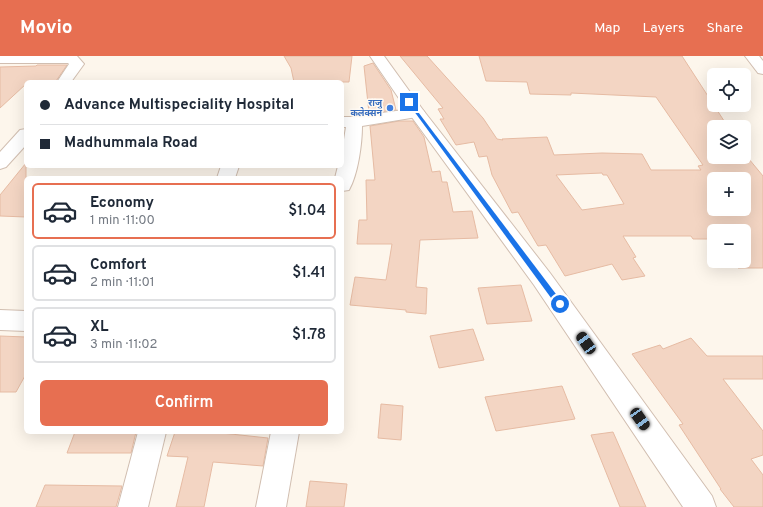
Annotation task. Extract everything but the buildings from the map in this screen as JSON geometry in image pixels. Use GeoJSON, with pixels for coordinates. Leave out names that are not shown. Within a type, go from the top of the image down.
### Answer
{"type":"FeatureCollection","features":[{"type":"Feature","properties":{"kind":"street"},"geometry":{"type":"LineString","coordinates":[[377,56],[417,113],[542,279],[701,507]]}},
{"type":"Feature","properties":{"kind":"street"},"geometry":{"type":"LineString","coordinates":[[752,56],[763,70]]}},
{"type":"Feature","properties":{"kind":"street"},"geometry":{"type":"LineString","coordinates":[[0,59],[72,59],[77,64],[65,80]]}},
{"type":"Feature","properties":{"kind":"street"},"geometry":{"type":"LineString","coordinates":[[344,179],[351,156],[354,136],[348,122],[417,113]]}},
{"type":"Feature","properties":{"kind":"street"},"geometry":{"type":"LineString","coordinates":[[0,164],[24,136]]}},
{"type":"Feature","properties":{"kind":"street"},"geometry":{"type":"LineString","coordinates":[[0,320],[24,321]]}},
{"type":"Feature","properties":{"kind":"street"},"geometry":{"type":"LineString","coordinates":[[132,507],[151,434]]}},
{"type":"Feature","properties":{"kind":"street"},"geometry":{"type":"LineString","coordinates":[[270,507],[285,434]]}},
{"type":"Feature","properties":{"kind":"place","name":"राजु कलेक्सन"},"geometry":{"type":"Point","coordinates":[390,108]}},
{"type":"Feature","properties":{"kind":"route"},"geometry":{"type":"LineString","coordinates":[[409,102],[560,304]]}}]}
